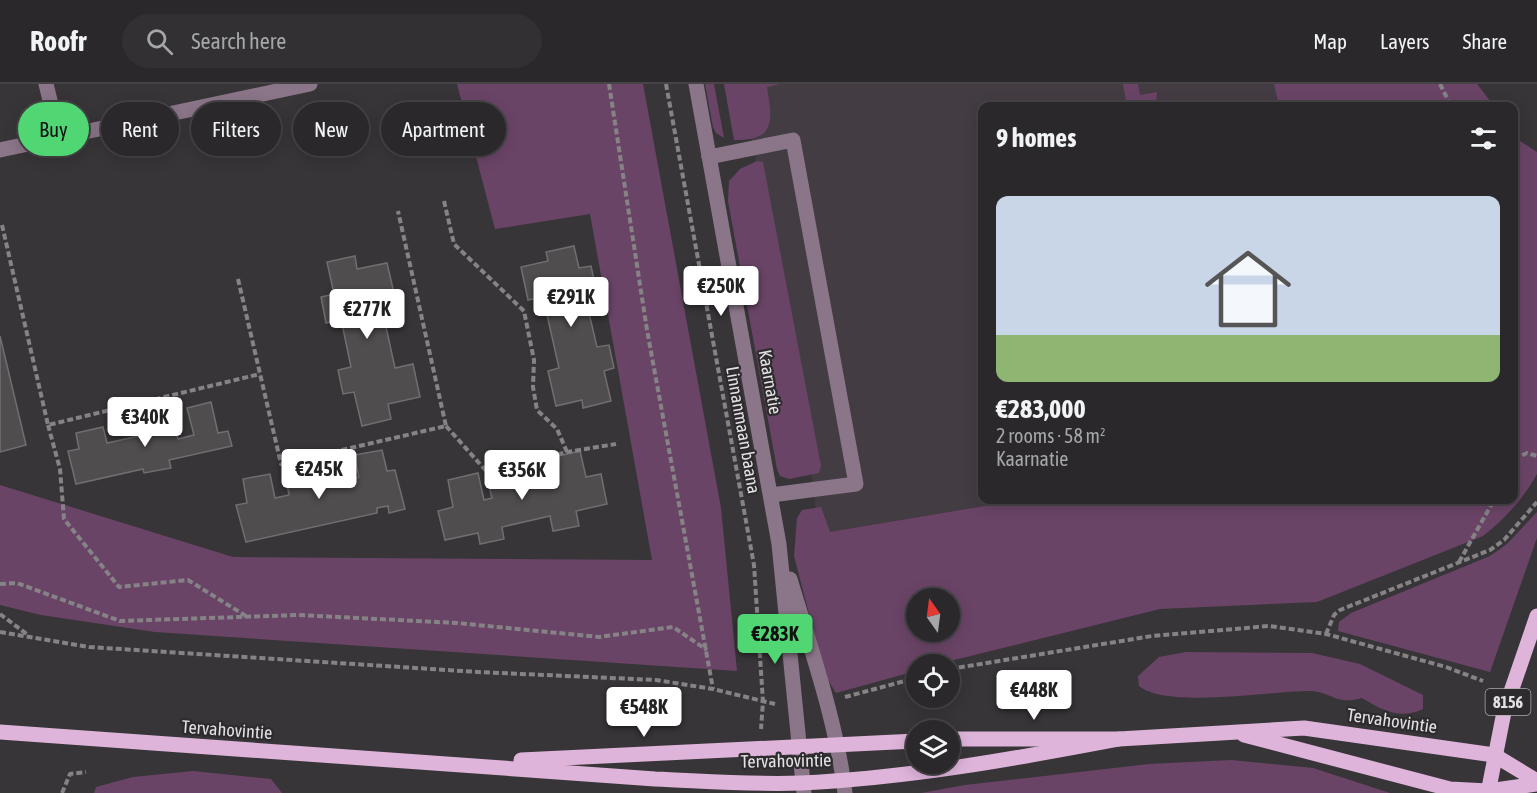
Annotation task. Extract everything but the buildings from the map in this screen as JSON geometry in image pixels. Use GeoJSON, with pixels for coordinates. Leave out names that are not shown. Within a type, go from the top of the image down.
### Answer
{"type":"FeatureCollection","features":[{"type":"Feature","properties":{"kind":"main road","name":"8156"},"geometry":{"type":"LineString","coordinates":[[1488,792],[1504,712],[1537,616]]}},
{"type":"Feature","properties":{"kind":"main road","name":"Tervahovintie"},"geometry":{"type":"LineString","coordinates":[[960,739],[1119,739],[1304,728],[1494,755],[1537,782]]}},
{"type":"Feature","properties":{"kind":"main road","name":"Tervahovintie"},"geometry":{"type":"LineString","coordinates":[[0,732],[802,788],[844,786],[981,765],[1119,739]]}},
{"type":"Feature","properties":{"kind":"main road","name":"Tervahovintie"},"geometry":{"type":"LineString","coordinates":[[1235,733],[1450,789],[1488,792],[1537,782]]}},
{"type":"Feature","properties":{"kind":"main road","name":"Tervahovintie"},"geometry":{"type":"LineString","coordinates":[[452,763],[906,741]]}},
{"type":"Feature","properties":{"kind":"street"},"geometry":{"type":"LineString","coordinates":[[46,84],[50,102]]}},
{"type":"Feature","properties":{"kind":"street","name":"Kaarnatie"},"geometry":{"type":"LineString","coordinates":[[696,84],[779,544],[802,788]]}},
{"type":"Feature","properties":{"kind":"street"},"geometry":{"type":"LineString","coordinates":[[89,131],[303,85]]}},
{"type":"Feature","properties":{"kind":"street"},"geometry":{"type":"LineString","coordinates":[[709,157],[793,140],[856,484],[771,495]]}},
{"type":"Feature","properties":{"kind":"street"},"geometry":{"type":"LineString","coordinates":[[0,150],[18,146]]}},
{"type":"Feature","properties":{"kind":"street","name":"Kaarnatie"},"geometry":{"type":"LineString","coordinates":[[779,544],[838,744],[844,786]]}},
{"type":"Feature","properties":{"kind":"path"},"geometry":{"type":"LineString","coordinates":[[609,84],[647,330],[713,689]]}},
{"type":"Feature","properties":{"kind":"path","name":"Linnanmaan baana"},"geometry":{"type":"LineString","coordinates":[[666,84],[754,565],[763,702],[761,748]]}},
{"type":"Feature","properties":{"kind":"path"},"geometry":{"type":"LineString","coordinates":[[1440,84],[1449,102]]}},
{"type":"Feature","properties":{"kind":"path"},"geometry":{"type":"LineString","coordinates":[[444,201],[454,244],[524,311],[534,360],[533,387],[537,410],[556,429],[567,452]]}},
{"type":"Feature","properties":{"kind":"path"},"geometry":{"type":"LineString","coordinates":[[398,211],[446,426],[488,473],[567,452],[616,444]]}},
{"type":"Feature","properties":{"kind":"path"},"geometry":{"type":"LineString","coordinates":[[2,225],[60,468],[64,519],[119,587],[188,580],[247,616]]}},
{"type":"Feature","properties":{"kind":"path"},"geometry":{"type":"LineString","coordinates":[[238,279],[281,464],[446,426]]}},
{"type":"Feature","properties":{"kind":"path"},"geometry":{"type":"LineString","coordinates":[[48,425],[260,374]]}},
{"type":"Feature","properties":{"kind":"path"},"geometry":{"type":"LineString","coordinates":[[1518,457],[1527,453],[1537,456]]}},
{"type":"Feature","properties":{"kind":"path"},"geometry":{"type":"LineString","coordinates":[[1326,634],[1334,615],[1340,610],[1490,550],[1504,540],[1537,502]]}},
{"type":"Feature","properties":{"kind":"path"},"geometry":{"type":"LineString","coordinates":[[1458,563],[1492,504]]}},
{"type":"Feature","properties":{"kind":"path"},"geometry":{"type":"LineString","coordinates":[[0,584],[17,583],[120,621],[299,615],[457,623],[599,636],[673,627],[707,650]]}},
{"type":"Feature","properties":{"kind":"path"},"geometry":{"type":"LineString","coordinates":[[0,614],[29,637]]}},
{"type":"Feature","properties":{"kind":"path"},"geometry":{"type":"LineString","coordinates":[[960,667],[1152,636],[1269,626],[1326,634],[1446,668],[1483,681]]}},
{"type":"Feature","properties":{"kind":"path"},"geometry":{"type":"LineString","coordinates":[[0,632],[89,647],[478,672],[656,680],[713,689],[763,702]]}},
{"type":"Feature","properties":{"kind":"path"},"geometry":{"type":"LineString","coordinates":[[62,793],[70,774],[86,772]]}},
{"type":"Feature","properties":{"kind":"shaded area"},"geometry":{"type":"Polygon","coordinates":[[[457,84],[643,84],[721,508],[737,671],[155,632],[41,615],[0,605],[0,485],[233,557],[652,560],[590,214],[495,229],[476,156],[506,156],[506,102],[462,102],[457,84]]]}},
{"type":"Feature","properties":{"kind":"shaded area"},"geometry":{"type":"Polygon","coordinates":[[[705,84],[714,84],[724,138],[716,133],[713,127],[705,84]]]}},
{"type":"Feature","properties":{"kind":"shaded area"},"geometry":{"type":"Polygon","coordinates":[[[724,84],[780,84],[767,87],[770,118],[765,132],[758,137],[734,140],[724,84]]]}},
{"type":"Feature","properties":{"kind":"shaded area"},"geometry":{"type":"Polygon","coordinates":[[[742,84],[1292,84],[1295,102],[978,102],[978,504],[1114,504],[822,556],[804,420],[742,84]]]}},
{"type":"Feature","properties":{"kind":"shaded area"},"geometry":{"type":"Polygon","coordinates":[[[1123,84],[1138,84],[1140,95],[1157,92],[1156,102],[1126,102],[1123,84]]]}},
{"type":"Feature","properties":{"kind":"shaded area"},"geometry":{"type":"Polygon","coordinates":[[[1274,84],[1477,84],[1491,102],[1278,102],[1274,84]]]}},
{"type":"Feature","properties":{"kind":"shaded area"},"geometry":{"type":"Polygon","coordinates":[[[1518,138],[1537,152],[1537,474],[1518,502],[1518,138]]]}},
{"type":"Feature","properties":{"kind":"shaded area"},"geometry":{"type":"Polygon","coordinates":[[[757,161],[763,162],[821,466],[819,473],[789,479],[780,476],[777,469],[728,201],[729,181],[740,169],[757,161]]]}},
{"type":"Feature","properties":{"kind":"shaded area"},"geometry":{"type":"Polygon","coordinates":[[[997,504],[1516,504],[1483,536],[1317,602],[1160,609],[960,659],[960,654],[906,654],[906,674],[836,693],[825,675],[794,556],[797,518],[802,510],[821,507],[830,532],[997,504]]]}},
{"type":"Feature","properties":{"kind":"shaded area"},"geometry":{"type":"Polygon","coordinates":[[[1537,512],[1537,538],[1490,672],[1338,631],[1339,622],[1351,613],[1490,556],[1507,544],[1537,512]]]}},
{"type":"Feature","properties":{"kind":"shaded area"},"geometry":{"type":"Polygon","coordinates":[[[1186,652],[1312,653],[1360,664],[1423,695],[1423,709],[1399,714],[1384,710],[1362,698],[1346,700],[1309,691],[1195,698],[1153,693],[1139,686],[1138,676],[1159,657],[1186,652]]]}},
{"type":"Feature","properties":{"kind":"shaded area"},"geometry":{"type":"Polygon","coordinates":[[[1231,760],[1313,768],[1390,793],[921,793],[965,785],[1149,764],[1231,760]]]}},
{"type":"Feature","properties":{"kind":"shaded area"},"geometry":{"type":"Polygon","coordinates":[[[193,771],[271,779],[282,793],[94,793],[96,787],[133,777],[193,771]]]}}]}
